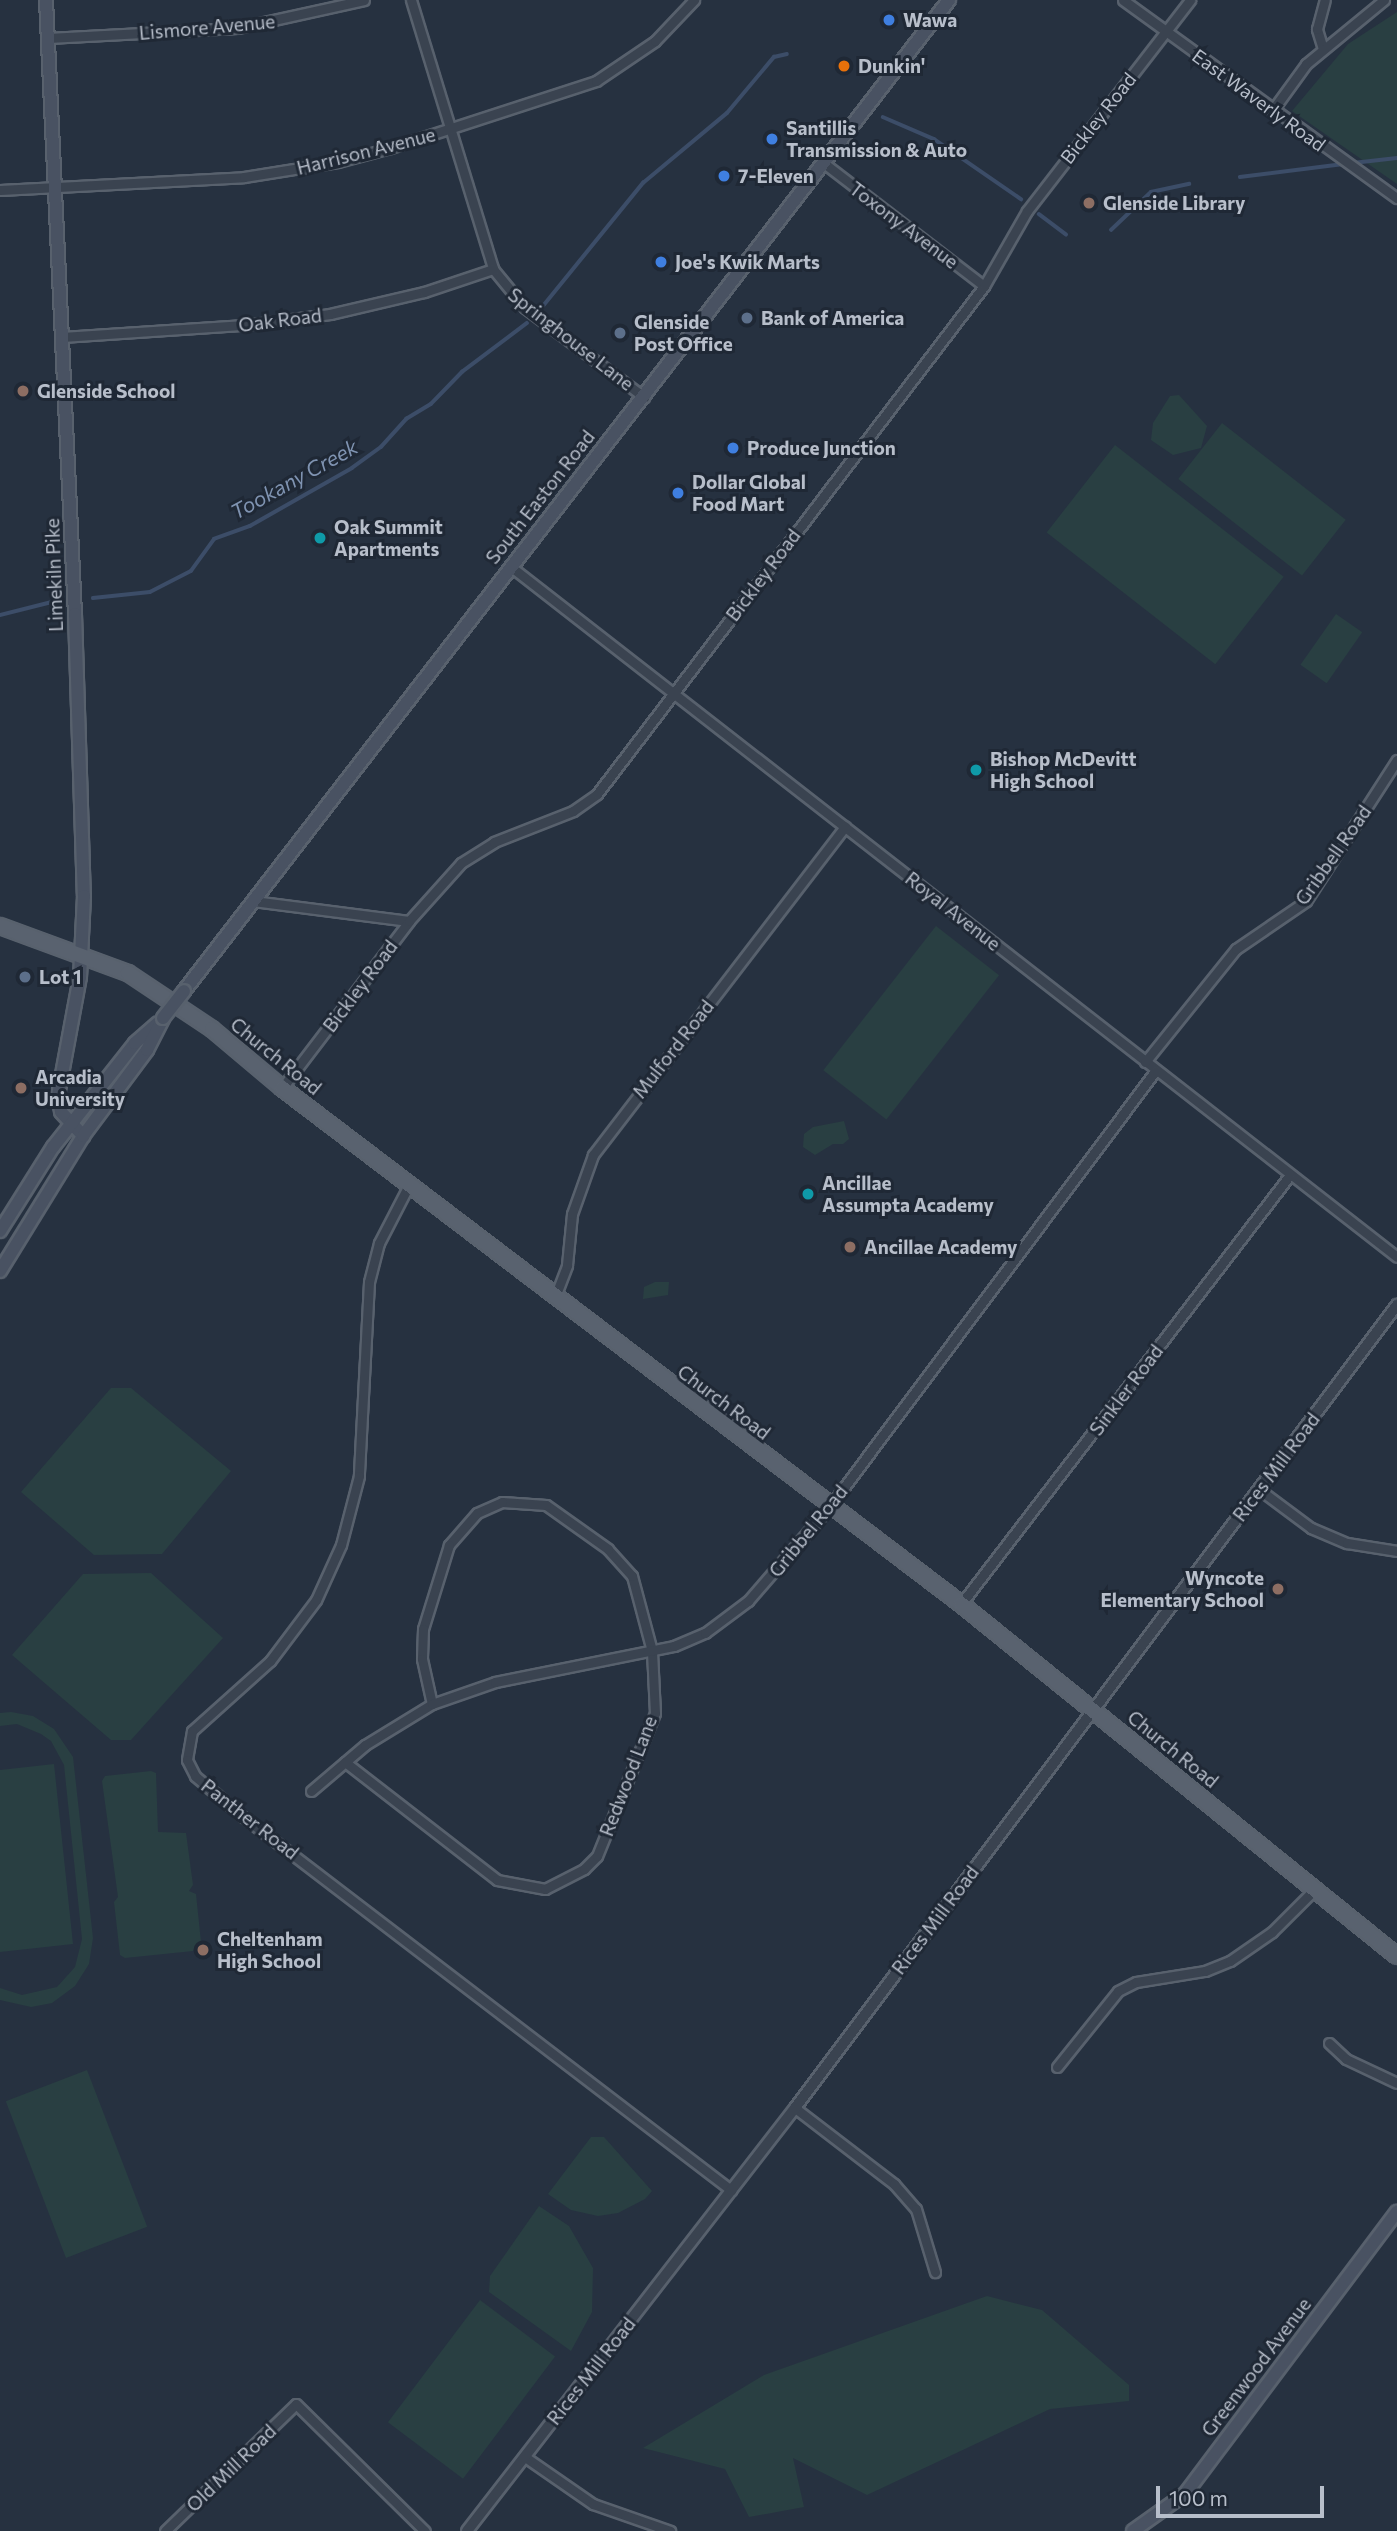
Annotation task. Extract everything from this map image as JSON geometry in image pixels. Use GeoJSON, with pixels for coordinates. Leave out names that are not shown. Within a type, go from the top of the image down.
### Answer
{"type":"FeatureCollection","features":[{"type":"Feature","properties":{"kind":"main road","name":"Limekiln Pike"},"geometry":{"type":"LineString","coordinates":[[46,0],[75,614],[83,954],[58,1082],[61,1112],[83,1136]]}},
{"type":"Feature","properties":{"kind":"main road","name":"South Easton Road"},"geometry":{"type":"LineString","coordinates":[[0,1231],[71,1124],[135,1043],[163,1018],[949,0]]}},
{"type":"Feature","properties":{"kind":"main road","name":"Church Road"},"geometry":{"type":"LineString","coordinates":[[0,926],[83,954],[149,984],[555,1297],[961,1604],[1397,1956]]}},
{"type":"Feature","properties":{"kind":"main road","name":"South Easton Road"},"geometry":{"type":"LineString","coordinates":[[0,1271],[83,1136],[147,1050],[163,1018]]}},
{"type":"Feature","properties":{"kind":"main road","name":"Greenwood Avenue"},"geometry":{"type":"LineString","coordinates":[[1133,2531],[1185,2494],[1397,2212]]}},
{"type":"Feature","properties":{"kind":"street","name":"Lismore Avenue"},"geometry":{"type":"LineString","coordinates":[[48,38],[237,28],[364,0]]}},
{"type":"Feature","properties":{"kind":"street","name":"Springhouse Lane"},"geometry":{"type":"LineString","coordinates":[[411,0],[493,269],[525,308],[644,397]]}},
{"type":"Feature","properties":{"kind":"street","name":"Harrison Avenue"},"geometry":{"type":"LineString","coordinates":[[0,190],[210,180],[288,171],[450,131],[596,81],[654,41],[694,0]]}},
{"type":"Feature","properties":{"kind":"street","name":"East Waverly Road"},"geometry":{"type":"LineString","coordinates":[[1123,0],[1272,111],[1397,198]]}},
{"type":"Feature","properties":{"kind":"street","name":"Bickley Road"},"geometry":{"type":"LineString","coordinates":[[282,1088],[409,921],[470,856],[589,801],[984,286],[1027,211],[1190,0]]}},
{"type":"Feature","properties":{"kind":"street"},"geometry":{"type":"LineString","coordinates":[[1323,49],[1317,29],[1325,0]]}},
{"type":"Feature","properties":{"kind":"street"},"geometry":{"type":"LineString","coordinates":[[1272,111],[1323,49],[1384,0]]}},
{"type":"Feature","properties":{"kind":"street","name":"Toxony Avenue"},"geometry":{"type":"LineString","coordinates":[[825,164],[984,286]]}},
{"type":"Feature","properties":{"kind":"street","name":"Oak Road"},"geometry":{"type":"LineString","coordinates":[[62,337],[245,325],[330,314],[424,292],[493,269]]}},
{"type":"Feature","properties":{"kind":"street","name":"Royal Avenue"},"geometry":{"type":"LineString","coordinates":[[510,566],[1397,1257]]}},
{"type":"Feature","properties":{"kind":"street","name":"Gribbell Road"},"geometry":{"type":"LineString","coordinates":[[1145,1062],[1236,949],[1306,901],[1397,760]]}},
{"type":"Feature","properties":{"kind":"street","name":"Mulford Road"},"geometry":{"type":"LineString","coordinates":[[555,1297],[567,1265],[572,1214],[593,1156],[845,827]]}},
{"type":"Feature","properties":{"kind":"street"},"geometry":{"type":"LineString","coordinates":[[253,901],[409,921]]}},
{"type":"Feature","properties":{"kind":"street","name":"Gribbel Road"},"geometry":{"type":"LineString","coordinates":[[311,1791],[345,1762],[432,1704],[495,1682],[652,1651],[705,1633],[734,1614],[761,1589],[830,1506],[1156,1070]]}},
{"type":"Feature","properties":{"kind":"street","name":"Sinkler Road"},"geometry":{"type":"LineString","coordinates":[[961,1604],[1290,1175]]}},
{"type":"Feature","properties":{"kind":"street","name":"Panther Road"},"geometry":{"type":"LineString","coordinates":[[410,1183],[374,1261],[366,1304],[359,1476],[329,1575],[270,1661],[199,1724],[188,1740],[191,1769],[242,1816],[731,2190]]}},
{"type":"Feature","properties":{"kind":"street","name":"Rices Mill Road"},"geometry":{"type":"LineString","coordinates":[[467,2531],[795,2108],[1397,1305]]}},
{"type":"Feature","properties":{"kind":"street"},"geometry":{"type":"LineString","coordinates":[[1260,1490],[1311,1528],[1347,1543],[1397,1551]]}},
{"type":"Feature","properties":{"kind":"street","name":"Redwood Lane"},"geometry":{"type":"LineString","coordinates":[[345,1762],[497,1880],[532,1889],[555,1886],[597,1856],[652,1725],[657,1687],[642,1600],[632,1576],[617,1557],[552,1508],[523,1501],[502,1502],[468,1520],[445,1554],[423,1629],[422,1659],[432,1704]]}},
{"type":"Feature","properties":{"kind":"street"},"geometry":{"type":"LineString","coordinates":[[1057,2067],[1118,1991],[1136,1982],[1205,1971],[1230,1961],[1272,1931],[1315,1888]]}},
{"type":"Feature","properties":{"kind":"street"},"geometry":{"type":"LineString","coordinates":[[1329,2043],[1346,2059],[1397,2084]]}},
{"type":"Feature","properties":{"kind":"street"},"geometry":{"type":"LineString","coordinates":[[795,2108],[894,2184],[916,2209],[935,2272]]}},
{"type":"Feature","properties":{"kind":"street","name":"Old Mill Road"},"geometry":{"type":"LineString","coordinates":[[165,2531],[296,2404],[425,2531]]}},
{"type":"Feature","properties":{"kind":"street"},"geometry":{"type":"LineString","coordinates":[[525,2456],[593,2504],[670,2531]]}},
{"type":"Feature","properties":{"kind":"green space"},"geometry":{"type":"Polygon","coordinates":[[[1397,12],[1397,184],[1292,111],[1348,44],[1397,12]]]}},
{"type":"Feature","properties":{"kind":"green space"},"geometry":{"type":"Polygon","coordinates":[[[1179,395],[1207,426],[1201,448],[1173,455],[1151,440],[1153,423],[1170,396],[1179,395]]]}},
{"type":"Feature","properties":{"kind":"green space"},"geometry":{"type":"Polygon","coordinates":[[[1222,423],[1346,520],[1302,576],[1178,479],[1222,423]]]}},
{"type":"Feature","properties":{"kind":"green space"},"geometry":{"type":"Polygon","coordinates":[[[1115,445],[1284,577],[1215,664],[1047,532],[1115,445]]]}},
{"type":"Feature","properties":{"kind":"green space"},"geometry":{"type":"Polygon","coordinates":[[[1336,614],[1362,632],[1327,683],[1300,665],[1336,614]]]}},
{"type":"Feature","properties":{"kind":"green space"},"geometry":{"type":"Polygon","coordinates":[[[936,926],[999,975],[886,1119],[823,1070],[936,926]]]}},
{"type":"Feature","properties":{"kind":"green space"},"geometry":{"type":"Polygon","coordinates":[[[844,1121],[849,1139],[843,1144],[833,1144],[815,1155],[803,1147],[804,1134],[813,1127],[844,1121]]]}},
{"type":"Feature","properties":{"kind":"green space"},"geometry":{"type":"Polygon","coordinates":[[[655,1282],[669,1282],[668,1295],[643,1299],[644,1287],[655,1282]]]}},
{"type":"Feature","properties":{"kind":"green space"},"geometry":{"type":"Polygon","coordinates":[[[111,1388],[131,1388],[231,1471],[162,1554],[94,1555],[21,1492],[111,1388]]]}},
{"type":"Feature","properties":{"kind":"green space"},"geometry":{"type":"Polygon","coordinates":[[[151,1573],[223,1638],[131,1740],[111,1740],[12,1655],[83,1574],[151,1573]]]}},
{"type":"Feature","properties":{"kind":"green space"},"geometry":{"type":"Polygon","coordinates":[[[0,1713],[33,1716],[54,1729],[73,1757],[93,1938],[89,1964],[75,1986],[52,2003],[31,2007],[0,2000],[0,1988],[22,1995],[57,1987],[75,1967],[82,1939],[64,1765],[51,1741],[41,1734],[17,1724],[0,1726],[0,1713]]]}},
{"type":"Feature","properties":{"kind":"green space"},"geometry":{"type":"Polygon","coordinates":[[[54,1764],[73,1944],[0,1952],[0,1770],[54,1764]]]}},
{"type":"Feature","properties":{"kind":"green space"},"geometry":{"type":"Polygon","coordinates":[[[151,1771],[156,1773],[158,1832],[186,1833],[193,1885],[189,1891],[196,1894],[201,1942],[193,1951],[125,1958],[120,1955],[114,1902],[118,1897],[102,1781],[105,1776],[151,1771]]]}},
{"type":"Feature","properties":{"kind":"green space"},"geometry":{"type":"Polygon","coordinates":[[[87,2070],[147,2227],[66,2258],[6,2101],[87,2070]]]}},
{"type":"Feature","properties":{"kind":"green space"},"geometry":{"type":"Polygon","coordinates":[[[591,2137],[604,2137],[652,2191],[645,2199],[618,2213],[598,2216],[571,2210],[548,2194],[591,2137]]]}},
{"type":"Feature","properties":{"kind":"green space"},"geometry":{"type":"Polygon","coordinates":[[[539,2206],[569,2226],[593,2268],[592,2312],[571,2351],[489,2292],[490,2276],[539,2206]]]}},
{"type":"Feature","properties":{"kind":"green space"},"geometry":{"type":"Polygon","coordinates":[[[987,2296],[1042,2310],[1129,2385],[1129,2401],[1050,2409],[867,2495],[793,2458],[804,2507],[749,2517],[725,2469],[643,2448],[764,2375],[987,2296]]]}},
{"type":"Feature","properties":{"kind":"green space"},"geometry":{"type":"Polygon","coordinates":[[[480,2300],[555,2357],[463,2479],[388,2422],[480,2300]]]}},
{"type":"Feature","properties":{"kind":"waterway","name":"Tookany Creek"},"geometry":{"type":"LineString","coordinates":[[543,306],[643,183],[727,113],[774,57],[787,54]]}},
{"type":"Feature","properties":{"kind":"waterway","name":"Tookany Creek"},"geometry":{"type":"LineString","coordinates":[[883,117],[934,139],[1021,199]]}},
{"type":"Feature","properties":{"kind":"waterway","name":"Tookany Creek"},"geometry":{"type":"LineString","coordinates":[[1353,163],[1397,158]]}},
{"type":"Feature","properties":{"kind":"waterway","name":"Tookany Creek"},"geometry":{"type":"LineString","coordinates":[[1240,177],[1345,164]]}},
{"type":"Feature","properties":{"kind":"waterway","name":"Tookany Creek"},"geometry":{"type":"LineString","coordinates":[[1111,230],[1151,192],[1189,184]]}},
{"type":"Feature","properties":{"kind":"waterway","name":"Tookany Creek"},"geometry":{"type":"LineString","coordinates":[[1039,214],[1066,234]]}},
{"type":"Feature","properties":{"kind":"waterway","name":"Tookany Creek"},"geometry":{"type":"LineString","coordinates":[[93,598],[150,592],[191,571],[214,539],[250,526],[352,468],[381,447],[406,419],[431,404],[462,372],[527,323]]}},
{"type":"Feature","properties":{"kind":"waterway","name":"Tookany Creek"},"geometry":{"type":"LineString","coordinates":[[0,615],[52,602]]}},
{"type":"Feature","properties":{"kind":"place","name":"Wawa"},"geometry":{"type":"Point","coordinates":[889,20]}},
{"type":"Feature","properties":{"kind":"place","name":"Dunkin'"},"geometry":{"type":"Point","coordinates":[844,66]}},
{"type":"Feature","properties":{"kind":"place","name":"Santillis Transmission & Auto"},"geometry":{"type":"Point","coordinates":[772,139]}},
{"type":"Feature","properties":{"kind":"place","name":"7-Eleven"},"geometry":{"type":"Point","coordinates":[724,176]}},
{"type":"Feature","properties":{"kind":"place","name":"Glenside Library"},"geometry":{"type":"Point","coordinates":[1089,203]}},
{"type":"Feature","properties":{"kind":"place","name":"Joe's Kwik Marts"},"geometry":{"type":"Point","coordinates":[661,262]}},
{"type":"Feature","properties":{"kind":"place","name":"Bank of America"},"geometry":{"type":"Point","coordinates":[747,318]}},
{"type":"Feature","properties":{"kind":"place","name":"Glenside Post Office"},"geometry":{"type":"Point","coordinates":[620,333]}},
{"type":"Feature","properties":{"kind":"place","name":"Glenside School"},"geometry":{"type":"Point","coordinates":[23,391]}},
{"type":"Feature","properties":{"kind":"place","name":"Produce Junction"},"geometry":{"type":"Point","coordinates":[733,448]}},
{"type":"Feature","properties":{"kind":"place","name":"Dollar Global Food Mart"},"geometry":{"type":"Point","coordinates":[678,493]}},
{"type":"Feature","properties":{"kind":"place","name":"Oak Summit Apartments"},"geometry":{"type":"Point","coordinates":[320,538]}},
{"type":"Feature","properties":{"kind":"place","name":"Bishop McDevitt High School"},"geometry":{"type":"Point","coordinates":[976,770]}},
{"type":"Feature","properties":{"kind":"place","name":"Lot 1"},"geometry":{"type":"Point","coordinates":[25,977]}},
{"type":"Feature","properties":{"kind":"place","name":"Arcadia University"},"geometry":{"type":"Point","coordinates":[21,1088]}},
{"type":"Feature","properties":{"kind":"place","name":"Ancillae Assumpta Academy"},"geometry":{"type":"Point","coordinates":[808,1194]}},
{"type":"Feature","properties":{"kind":"place","name":"Ancillae Academy"},"geometry":{"type":"Point","coordinates":[850,1247]}},
{"type":"Feature","properties":{"kind":"place","name":"Wyncote Elementary School"},"geometry":{"type":"Point","coordinates":[1278,1589]}},
{"type":"Feature","properties":{"kind":"place","name":"Cheltenham High School"},"geometry":{"type":"Point","coordinates":[203,1950]}}]}
